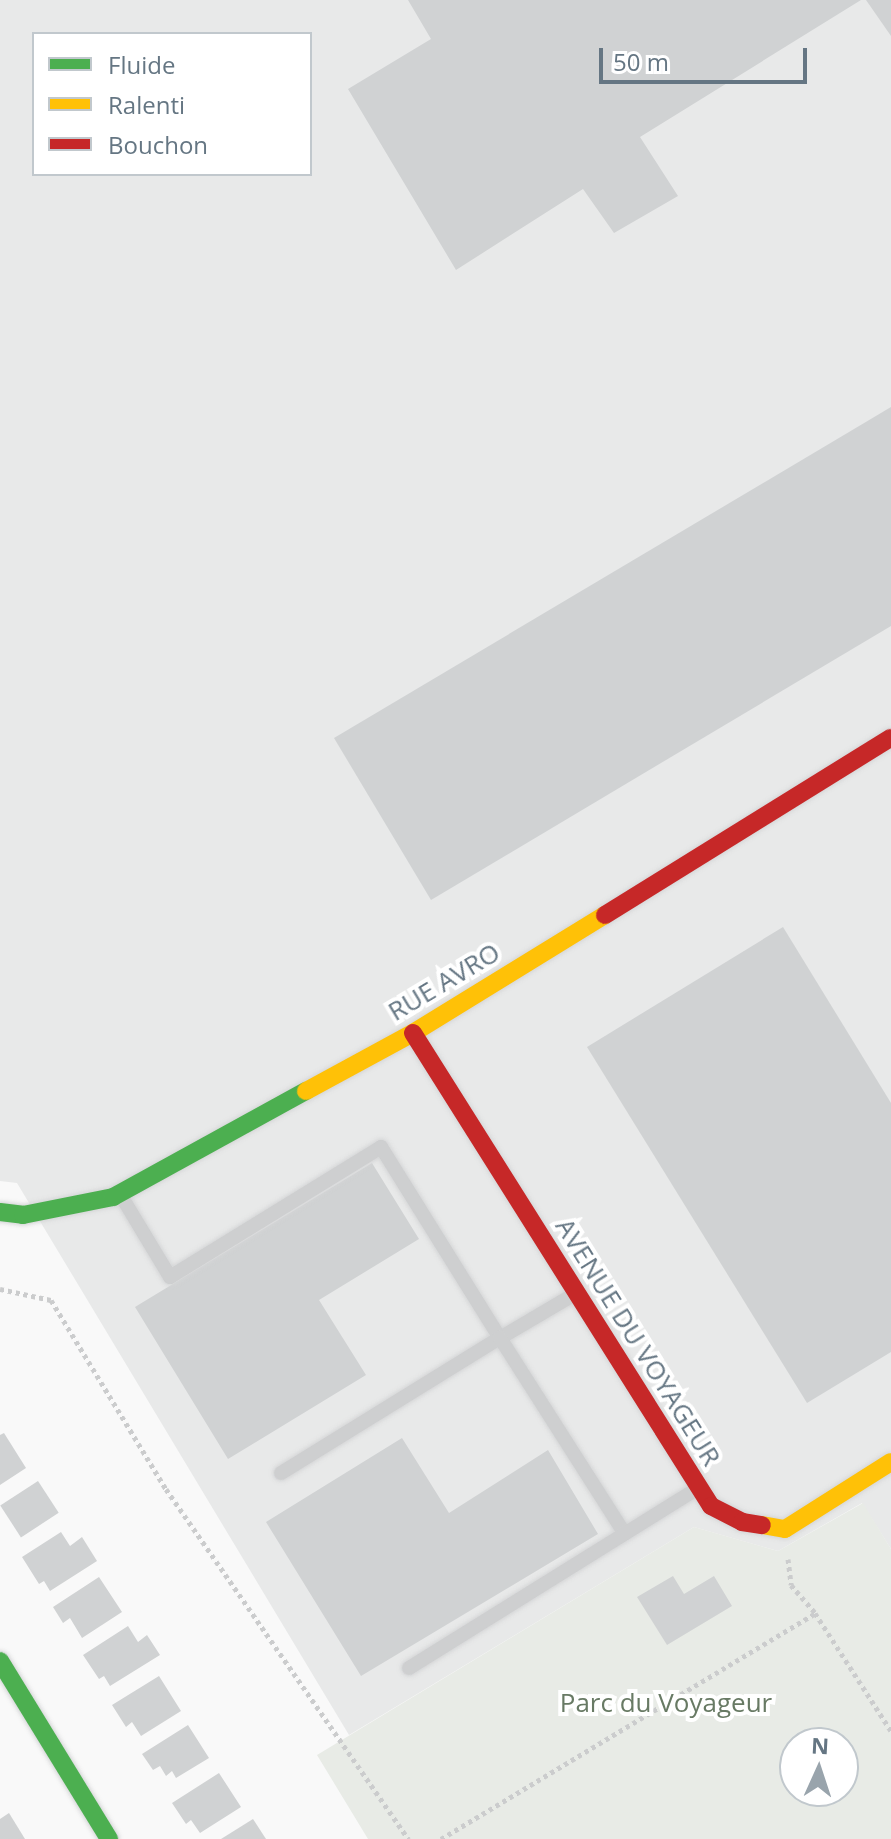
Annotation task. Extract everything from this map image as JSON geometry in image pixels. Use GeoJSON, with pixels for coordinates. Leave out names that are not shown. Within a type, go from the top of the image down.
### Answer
{"type":"FeatureCollection","features":[{"type":"Feature","properties":{"kind":"street","name":"RUE AVRO"},"geometry":{"type":"LineString","coordinates":[[0,1212],[23,1215],[119,1194],[413,1033],[891,738]]}},
{"type":"Feature","properties":{"kind":"street","name":"AVENUE DU VOYAGEUR"},"geometry":{"type":"LineString","coordinates":[[413,1033],[711,1506],[742,1522],[785,1529]]}},
{"type":"Feature","properties":{"kind":"street"},"geometry":{"type":"LineString","coordinates":[[785,1529],[891,1462]]}},
{"type":"Feature","properties":{"kind":"street"},"geometry":{"type":"LineString","coordinates":[[0,1661],[109,1839]]}},
{"type":"Feature","properties":{"kind":"lane"},"geometry":{"type":"LineString","coordinates":[[119,1194],[170,1277],[381,1147],[625,1534]]}},
{"type":"Feature","properties":{"kind":"lane"},"geometry":{"type":"LineString","coordinates":[[281,1473],[577,1293]]}},
{"type":"Feature","properties":{"kind":"lane"},"geometry":{"type":"LineString","coordinates":[[409,1668],[699,1488]]}},
{"type":"Feature","properties":{"kind":"path"},"geometry":{"type":"LineString","coordinates":[[0,1289],[51,1300],[166,1489],[408,1839]]}},
{"type":"Feature","properties":{"kind":"path"},"geometry":{"type":"LineString","coordinates":[[785,1529],[791,1585],[815,1613],[891,1731]]}},
{"type":"Feature","properties":{"kind":"path"},"geometry":{"type":"LineString","coordinates":[[441,1839],[815,1613]]}},
{"type":"Feature","properties":{"kind":"shaded area"},"geometry":{"type":"Polygon","coordinates":[[[0,0],[891,0],[891,1549],[862,1503],[778,1551],[694,1527],[349,1735],[17,1183],[0,1181],[0,0]]]}},
{"type":"Feature","properties":{"kind":"green space","name":"Parc du Voyageur"},"geometry":{"type":"Polygon","coordinates":[[[863,1503],[891,1549],[891,1839],[368,1839],[317,1755],[694,1527],[778,1551],[863,1503]]]}},
{"type":"Feature","properties":{"kind":"building"},"geometry":{"type":"Polygon","coordinates":[[[408,0],[861,0],[640,137],[678,196],[614,233],[583,189],[456,270],[348,89],[431,39],[408,0]]]}},
{"type":"Feature","properties":{"kind":"building"},"geometry":{"type":"Polygon","coordinates":[[[866,0],[891,0],[891,36],[866,0]]]}},
{"type":"Feature","properties":{"kind":"building"},"geometry":{"type":"Polygon","coordinates":[[[891,407],[891,626],[431,900],[334,738],[891,407]]]}},
{"type":"Feature","properties":{"kind":"building"},"geometry":{"type":"Polygon","coordinates":[[[783,927],[891,1103],[891,1352],[807,1403],[587,1047],[783,927]]]}},
{"type":"Feature","properties":{"kind":"building"},"geometry":{"type":"Polygon","coordinates":[[[372,1163],[419,1239],[319,1300],[366,1375],[228,1459],[135,1307],[372,1163]]]}},
{"type":"Feature","properties":{"kind":"building"},"geometry":{"type":"Polygon","coordinates":[[[4,1433],[26,1468],[0,1485],[0,1435],[4,1433]]]}},
{"type":"Feature","properties":{"kind":"building"},"geometry":{"type":"Polygon","coordinates":[[[402,1438],[449,1513],[548,1450],[598,1534],[361,1676],[266,1522],[402,1438]]]}},
{"type":"Feature","properties":{"kind":"building"},"geometry":{"type":"Polygon","coordinates":[[[38,1481],[59,1513],[21,1537],[0,1506],[38,1481]]]}},
{"type":"Feature","properties":{"kind":"building"},"geometry":{"type":"Polygon","coordinates":[[[61,1532],[70,1546],[82,1537],[97,1561],[50,1591],[44,1581],[39,1584],[22,1557],[61,1532]]]}},
{"type":"Feature","properties":{"kind":"building"},"geometry":{"type":"Polygon","coordinates":[[[673,1576],[684,1594],[714,1576],[732,1606],[667,1645],[637,1597],[673,1576]]]}},
{"type":"Feature","properties":{"kind":"building"},"geometry":{"type":"Polygon","coordinates":[[[99,1577],[122,1612],[82,1638],[70,1618],[63,1623],[53,1607],[99,1577]]]}},
{"type":"Feature","properties":{"kind":"building"},"geometry":{"type":"Polygon","coordinates":[[[128,1626],[138,1642],[147,1635],[160,1655],[110,1686],[104,1676],[99,1679],[83,1655],[128,1626]]]}},
{"type":"Feature","properties":{"kind":"building"},"geometry":{"type":"Polygon","coordinates":[[[159,1676],[181,1711],[141,1736],[132,1722],[126,1727],[112,1705],[159,1676]]]}},
{"type":"Feature","properties":{"kind":"building"},"geometry":{"type":"Polygon","coordinates":[[[188,1725],[209,1758],[176,1778],[172,1771],[166,1776],[160,1766],[153,1770],[142,1754],[188,1725]]]}},
{"type":"Feature","properties":{"kind":"building"},"geometry":{"type":"Polygon","coordinates":[[[219,1773],[241,1807],[200,1833],[191,1820],[186,1824],[172,1803],[219,1773]]]}},
{"type":"Feature","properties":{"kind":"building"},"geometry":{"type":"Polygon","coordinates":[[[9,1813],[25,1839],[0,1839],[0,1819],[9,1813]]]}},
{"type":"Feature","properties":{"kind":"building"},"geometry":{"type":"Polygon","coordinates":[[[253,1819],[266,1839],[221,1839],[253,1819]]]}},
{"type":"Feature","properties":{"kind":"traffic: fast"},"geometry":{"type":"LineString","coordinates":[[0,1212],[23,1215],[113,1197],[306,1091]]}},
{"type":"Feature","properties":{"kind":"traffic: fast"},"geometry":{"type":"LineString","coordinates":[[0,1661],[109,1839]]}},
{"type":"Feature","properties":{"kind":"traffic: slow"},"geometry":{"type":"LineString","coordinates":[[306,1091],[413,1033],[605,915]]}},
{"type":"Feature","properties":{"kind":"traffic: slow"},"geometry":{"type":"LineString","coordinates":[[762,1525],[785,1529],[891,1462]]}},
{"type":"Feature","properties":{"kind":"traffic: jam"},"geometry":{"type":"LineString","coordinates":[[605,915],[891,738]]}},
{"type":"Feature","properties":{"kind":"traffic: jam"},"geometry":{"type":"LineString","coordinates":[[413,1033],[711,1506],[742,1522],[762,1525]]}}]}
